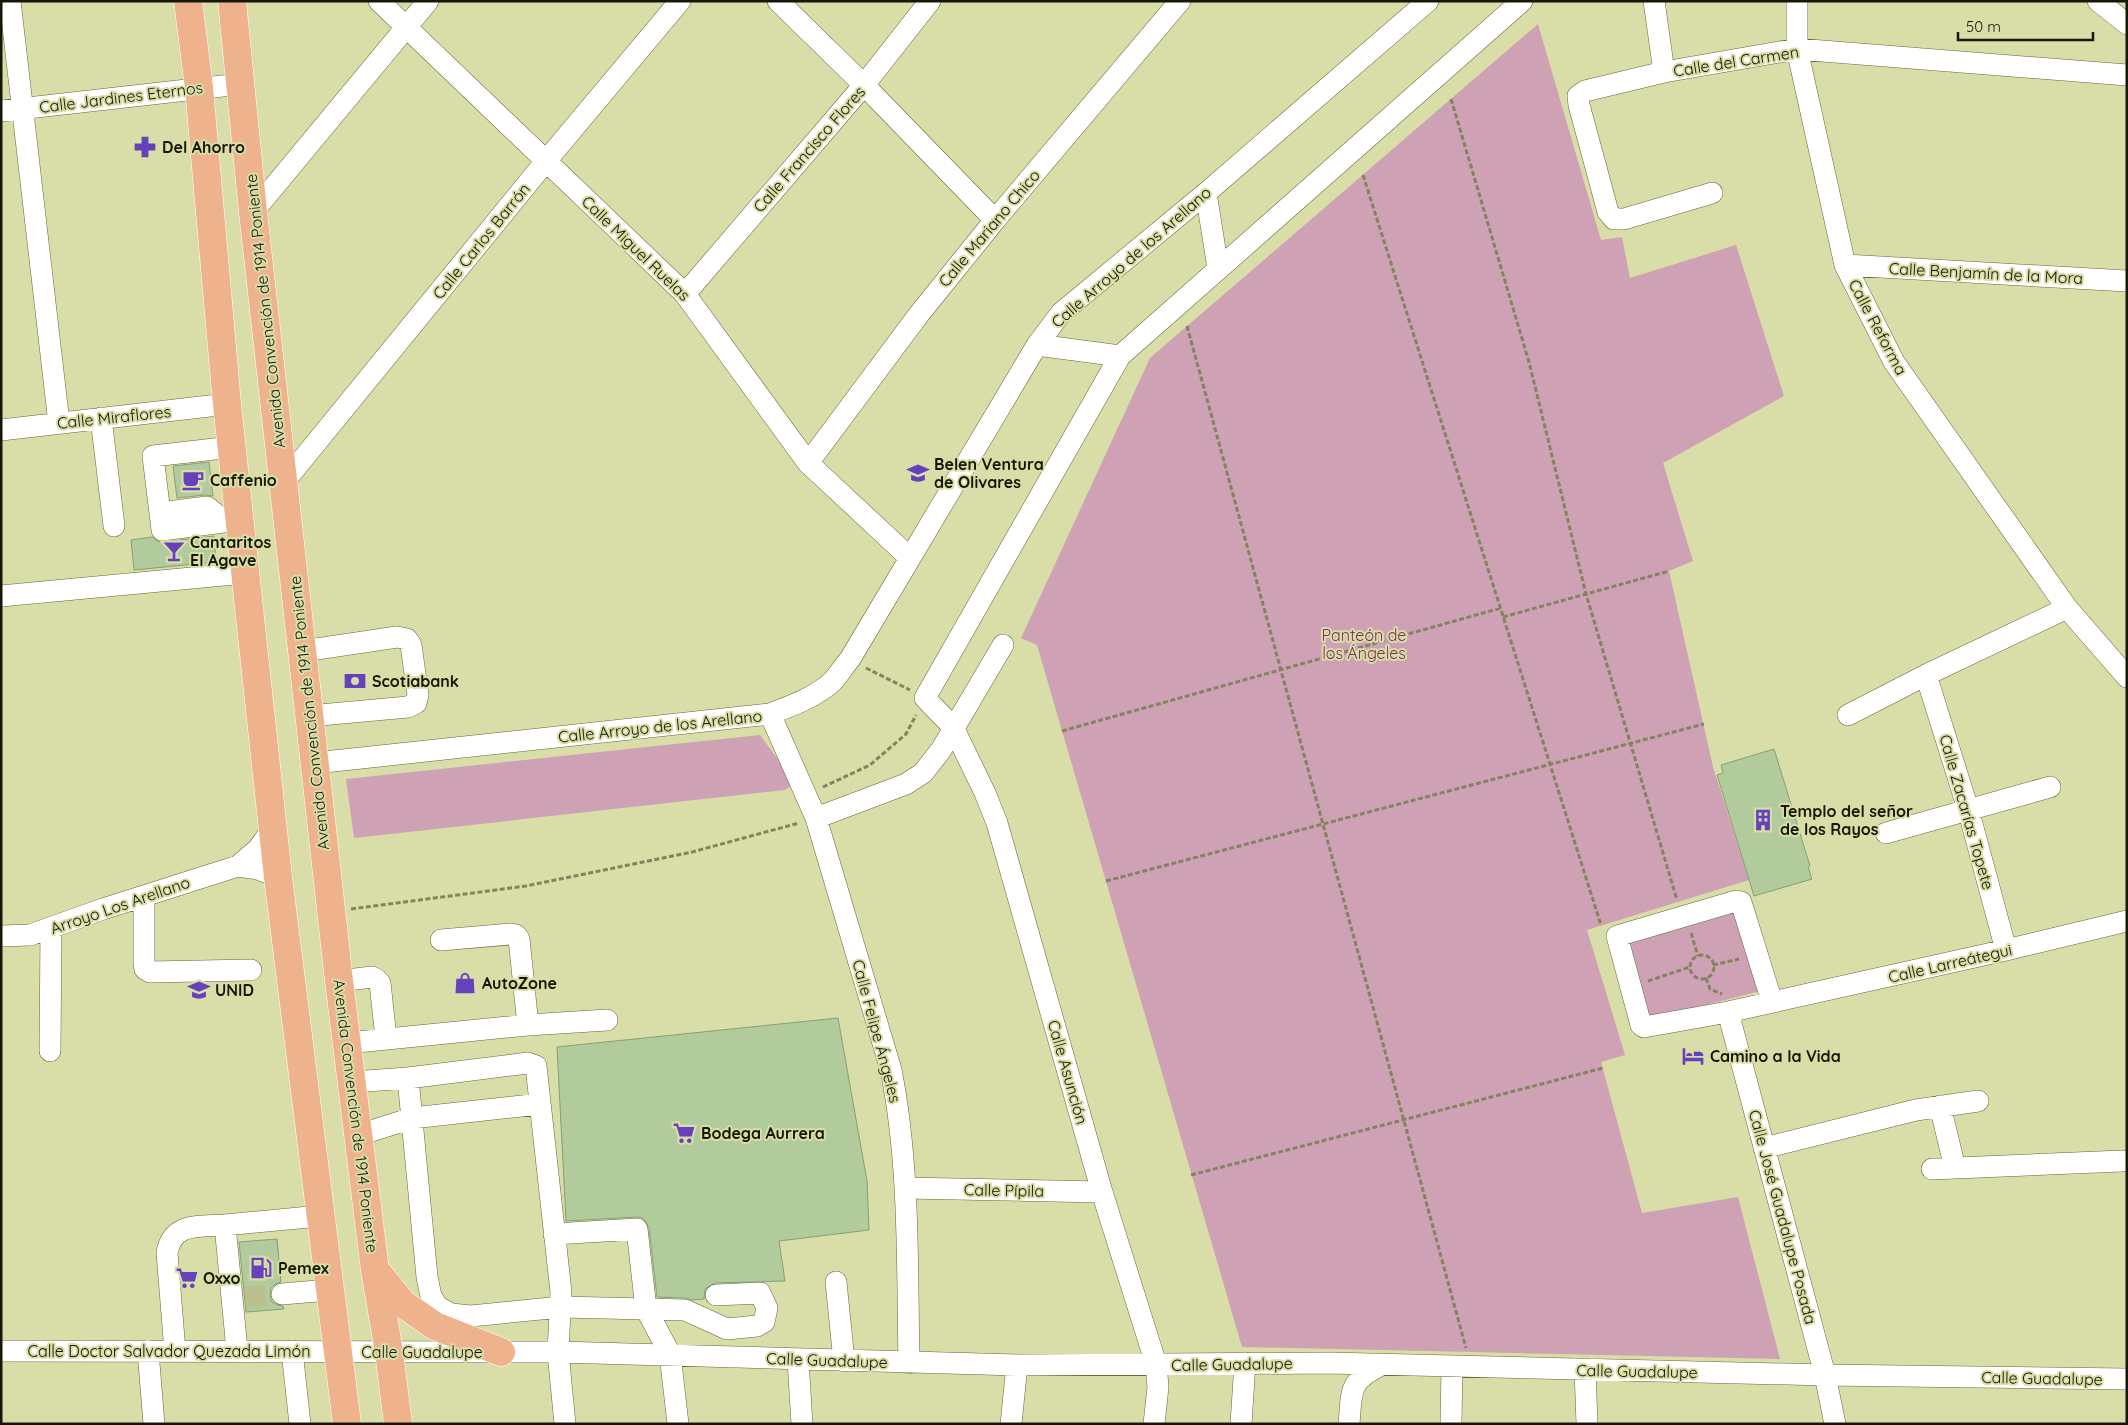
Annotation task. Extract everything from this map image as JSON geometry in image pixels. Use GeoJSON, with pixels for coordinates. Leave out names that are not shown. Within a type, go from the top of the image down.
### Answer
{"type":"FeatureCollection","features":[{"type":"Feature","properties":{"kind":"main road"},"geometry":{"type":"LineString","coordinates":[[188,1],[199,88],[232,447],[233,521],[245,573],[272,828],[347,1424]]}},
{"type":"Feature","properties":{"kind":"main road","name":"Avenida Convención de 1914 Poniente"},"geometry":{"type":"LineString","coordinates":[[232,1],[253,212],[339,981],[375,1270],[389,1352],[398,1424]]}},
{"type":"Feature","properties":{"kind":"main road"},"geometry":{"type":"LineString","coordinates":[[375,1270],[403,1304],[435,1326],[501,1352]]}},
{"type":"Feature","properties":{"kind":"street"},"geometry":{"type":"LineString","coordinates":[[10,1],[12,110],[59,423]]}},
{"type":"Feature","properties":{"kind":"street","name":"Calle Miguel Ruelas"},"geometry":{"type":"LineString","coordinates":[[379,1],[685,294],[808,463],[910,558]]}},
{"type":"Feature","properties":{"kind":"street"},"geometry":{"type":"LineString","coordinates":[[253,212],[428,1]]}},
{"type":"Feature","properties":{"kind":"street","name":"Calle Carlos Barrón"},"geometry":{"type":"LineString","coordinates":[[284,482],[546,161],[680,1]]}},
{"type":"Feature","properties":{"kind":"street"},"geometry":{"type":"LineString","coordinates":[[778,1],[864,85],[995,220]]}},
{"type":"Feature","properties":{"kind":"street","name":"Calle Francisco Flores"},"geometry":{"type":"LineString","coordinates":[[685,294],[864,85],[930,1]]}},
{"type":"Feature","properties":{"kind":"street","name":"Calle Arroyo de los Arellano"},"geometry":{"type":"LineString","coordinates":[[315,763],[770,714],[795,704],[819,691],[832,681],[850,660],[1037,345],[1061,313],[1206,193],[1428,1]]}},
{"type":"Feature","properties":{"kind":"street"},"geometry":{"type":"LineString","coordinates":[[953,727],[925,698],[1120,356],[1522,1]]}},
{"type":"Feature","properties":{"kind":"street"},"geometry":{"type":"LineString","coordinates":[[1654,1],[1664,72]]}},
{"type":"Feature","properties":{"kind":"street","name":"Calle Reforma"},"geometry":{"type":"LineString","coordinates":[[1797,1],[1797,49],[1845,265],[1894,362],[2067,608],[2127,677]]}},
{"type":"Feature","properties":{"kind":"street"},"geometry":{"type":"LineString","coordinates":[[2098,1],[2127,24]]}},
{"type":"Feature","properties":{"kind":"street","name":"Calle Mariano Chico"},"geometry":{"type":"LineString","coordinates":[[808,463],[920,313],[1175,4]]}},
{"type":"Feature","properties":{"kind":"street","name":"Calle del Carmen"},"geometry":{"type":"LineString","coordinates":[[1712,193],[1624,218],[1614,219],[1608,212],[1578,96],[1585,91],[1664,72],[1797,49],[2127,75]]}},
{"type":"Feature","properties":{"kind":"street","name":"Calle Jardines Eternos"},"geometry":{"type":"LineString","coordinates":[[12,110],[240,84]]}},
{"type":"Feature","properties":{"kind":"street"},"geometry":{"type":"LineString","coordinates":[[1206,193],[1218,268]]}},
{"type":"Feature","properties":{"kind":"street","name":"Calle Benjamín de la Mora"},"geometry":{"type":"LineString","coordinates":[[1845,265],[2127,282]]}},
{"type":"Feature","properties":{"kind":"street"},"geometry":{"type":"LineString","coordinates":[[1037,345],[1120,356]]}},
{"type":"Feature","properties":{"kind":"street","name":"Calle Miraflores"},"geometry":{"type":"LineString","coordinates":[[1,430],[227,404]]}},
{"type":"Feature","properties":{"kind":"street"},"geometry":{"type":"LineString","coordinates":[[101,418],[114,526]]}},
{"type":"Feature","properties":{"kind":"street"},"geometry":{"type":"LineString","coordinates":[[232,447],[153,456],[162,530],[233,521]]}},
{"type":"Feature","properties":{"kind":"street"},"geometry":{"type":"LineString","coordinates":[[1,596],[245,573]]}},
{"type":"Feature","properties":{"kind":"street"},"geometry":{"type":"LineString","coordinates":[[1848,715],[1926,675],[2067,608]]}},
{"type":"Feature","properties":{"kind":"street"},"geometry":{"type":"LineString","coordinates":[[303,651],[397,637],[407,639],[411,645],[418,695],[416,703],[408,707],[310,716]]}},
{"type":"Feature","properties":{"kind":"street"},"geometry":{"type":"LineString","coordinates":[[816,818],[906,784],[923,774],[941,750],[1003,645]]}},
{"type":"Feature","properties":{"kind":"street","name":"Calle Zacarías Topete"},"geometry":{"type":"LineString","coordinates":[[1926,675],[1968,809],[2006,950]]}},
{"type":"Feature","properties":{"kind":"street","name":"Calle Felipe Ángeles"},"geometry":{"type":"LineString","coordinates":[[770,714],[816,818],[891,1070],[898,1103],[906,1188],[909,1363]]}},
{"type":"Feature","properties":{"kind":"street","name":"Calle Asunción"},"geometry":{"type":"LineString","coordinates":[[953,727],[985,793],[997,823],[1102,1192],[1156,1364],[1158,1387],[1154,1424]]}},
{"type":"Feature","properties":{"kind":"street"},"geometry":{"type":"LineString","coordinates":[[1886,833],[2050,787]]}},
{"type":"Feature","properties":{"kind":"street","name":"Arroyo Los Arellano"},"geometry":{"type":"LineString","coordinates":[[1,936],[30,935],[238,866],[258,849],[272,828]]}},
{"type":"Feature","properties":{"kind":"street","name":"Arroyo Los Arellano"},"geometry":{"type":"LineString","coordinates":[[238,866],[258,869],[278,877]]}},
{"type":"Feature","properties":{"kind":"street"},"geometry":{"type":"LineString","coordinates":[[144,896],[145,969],[150,972],[251,970]]}},
{"type":"Feature","properties":{"kind":"street","name":"Calle Larreátegui"},"geometry":{"type":"LineString","coordinates":[[1772,1002],[1744,906],[1741,902],[1736,901],[1616,936],[1641,1025],[1644,1027],[1728,1012],[2006,950],[2127,921]]}},
{"type":"Feature","properties":{"kind":"street"},"geometry":{"type":"LineString","coordinates":[[50,1051],[51,928]]}},
{"type":"Feature","properties":{"kind":"street"},"geometry":{"type":"LineString","coordinates":[[441,940],[516,935],[518,938],[528,1025]]}},
{"type":"Feature","properties":{"kind":"street"},"geometry":{"type":"LineString","coordinates":[[339,981],[372,977],[380,983],[386,1038]]}},
{"type":"Feature","properties":{"kind":"street","name":"Calle José Guadalupe Posada"},"geometry":{"type":"LineString","coordinates":[[1728,1012],[1824,1375],[1833,1422]]}},
{"type":"Feature","properties":{"kind":"street"},"geometry":{"type":"LineString","coordinates":[[347,1043],[528,1025],[607,1020]]}},
{"type":"Feature","properties":{"kind":"street"},"geometry":{"type":"LineString","coordinates":[[352,1082],[408,1078],[528,1062],[536,1066],[561,1307],[558,1352],[566,1424]]}},
{"type":"Feature","properties":{"kind":"street"},"geometry":{"type":"LineString","coordinates":[[408,1078],[428,1277],[431,1296],[437,1306],[451,1314],[471,1316],[561,1307],[685,1310],[727,1329],[757,1326],[764,1322],[766,1308],[760,1293],[716,1295]]}},
{"type":"Feature","properties":{"kind":"street"},"geometry":{"type":"LineString","coordinates":[[1764,1148],[1916,1110],[1978,1101]]}},
{"type":"Feature","properties":{"kind":"street"},"geometry":{"type":"LineString","coordinates":[[359,1135],[412,1118],[540,1104]]}},
{"type":"Feature","properties":{"kind":"street"},"geometry":{"type":"LineString","coordinates":[[1940,1106],[1956,1168]]}},
{"type":"Feature","properties":{"kind":"street"},"geometry":{"type":"LineString","coordinates":[[1932,1169],[2122,1161]]}},
{"type":"Feature","properties":{"kind":"street","name":"Calle Pípila"},"geometry":{"type":"LineString","coordinates":[[906,1188],[1102,1192]]}},
{"type":"Feature","properties":{"kind":"street"},"geometry":{"type":"LineString","coordinates":[[175,1351],[167,1253],[169,1242],[175,1233],[183,1229],[320,1216]]}},
{"type":"Feature","properties":{"kind":"street"},"geometry":{"type":"LineString","coordinates":[[224,1225],[238,1298],[237,1350]]}},
{"type":"Feature","properties":{"kind":"street"},"geometry":{"type":"LineString","coordinates":[[554,1234],[637,1229],[646,1309],[670,1354],[678,1424]]}},
{"type":"Feature","properties":{"kind":"street"},"geometry":{"type":"LineString","coordinates":[[836,1282],[844,1361]]}},
{"type":"Feature","properties":{"kind":"street"},"geometry":{"type":"LineString","coordinates":[[282,1294],[330,1290]]}},
{"type":"Feature","properties":{"kind":"street","name":"Calle Doctor Salvador Quezada Limón"},"geometry":{"type":"LineString","coordinates":[[1,1351],[237,1350],[337,1352]]}},
{"type":"Feature","properties":{"kind":"street"},"geometry":{"type":"LineString","coordinates":[[148,1351],[154,1424]]}},
{"type":"Feature","properties":{"kind":"street"},"geometry":{"type":"LineString","coordinates":[[292,1351],[300,1424]]}},
{"type":"Feature","properties":{"kind":"street","name":"Calle Guadalupe"},"geometry":{"type":"LineString","coordinates":[[337,1352],[670,1354],[798,1360],[1017,1365],[1330,1363],[1381,1365],[1459,1359],[1585,1369],[1824,1375],[2127,1379]]}},
{"type":"Feature","properties":{"kind":"street"},"geometry":{"type":"LineString","coordinates":[[1451,1424],[1459,1359]]}},
{"type":"Feature","properties":{"kind":"street"},"geometry":{"type":"LineString","coordinates":[[798,1360],[802,1424]]}},
{"type":"Feature","properties":{"kind":"street"},"geometry":{"type":"LineString","coordinates":[[1330,1363],[1348,1378],[1352,1386],[1349,1424]]}},
{"type":"Feature","properties":{"kind":"street"},"geometry":{"type":"LineString","coordinates":[[1241,1424],[1245,1364]]}},
{"type":"Feature","properties":{"kind":"street"},"geometry":{"type":"LineString","coordinates":[[1011,1424],[1017,1365]]}},
{"type":"Feature","properties":{"kind":"street"},"geometry":{"type":"LineString","coordinates":[[1352,1386],[1365,1373],[1381,1365]]}},
{"type":"Feature","properties":{"kind":"street"},"geometry":{"type":"LineString","coordinates":[[1585,1369],[1587,1424]]}},
{"type":"Feature","properties":{"kind":"path"},"geometry":{"type":"LineString","coordinates":[[1451,99],[1529,362],[1586,594],[1678,902]]}},
{"type":"Feature","properties":{"kind":"path"},"geometry":{"type":"LineString","coordinates":[[1363,175],[1601,925]]}},
{"type":"Feature","properties":{"kind":"path"},"geometry":{"type":"LineString","coordinates":[[1187,326],[1402,1119],[1459,1359]]}},
{"type":"Feature","properties":{"kind":"path"},"geometry":{"type":"LineString","coordinates":[[1503,617],[1669,571]]}},
{"type":"Feature","properties":{"kind":"path"},"geometry":{"type":"LineString","coordinates":[[1062,731],[1501,608]]}},
{"type":"Feature","properties":{"kind":"path"},"geometry":{"type":"LineString","coordinates":[[806,794],[870,765],[906,734],[925,698],[850,660]]}},
{"type":"Feature","properties":{"kind":"path"},"geometry":{"type":"LineString","coordinates":[[1106,881],[1322,826],[1704,724]]}},
{"type":"Feature","properties":{"kind":"path"},"geometry":{"type":"LineString","coordinates":[[331,911],[526,886],[692,852],[816,818]]}},
{"type":"Feature","properties":{"kind":"path"},"geometry":{"type":"LineString","coordinates":[[1713,965],[1758,954]]}},
{"type":"Feature","properties":{"kind":"path"},"geometry":{"type":"LineString","coordinates":[[1630,987],[1690,967],[1695,958],[1702,955],[1709,958],[1713,965],[1712,973],[1706,978],[1695,977],[1690,967]]}},
{"type":"Feature","properties":{"kind":"path"},"geometry":{"type":"LineString","coordinates":[[1706,978],[1710,989]]}},
{"type":"Feature","properties":{"kind":"path"},"geometry":{"type":"LineString","coordinates":[[1191,1175],[1603,1068]]}},
{"type":"Feature","properties":{"kind":"green space","name":"Panteón de los Ángeles"},"geometry":{"type":"Polygon","coordinates":[[[1538,24],[1601,240],[1622,237],[1630,278],[1736,245],[1784,396],[1663,463],[1693,561],[1669,571],[1713,767],[1749,880],[1587,930],[1625,1055],[1601,1062],[1642,1213],[1738,1197],[1780,1359],[1242,1347],[1037,645],[1021,638],[1150,358],[1538,24]]]}},
{"type":"Feature","properties":{"kind":"green space"},"geometry":{"type":"Polygon","coordinates":[[[760,735],[787,772],[792,785],[785,790],[354,838],[346,779],[760,735]]]}},
{"type":"Feature","properties":{"kind":"green space"},"geometry":{"type":"Polygon","coordinates":[[[1738,907],[1764,990],[1647,1020],[1622,939],[1738,907]]]}},
{"type":"Feature","properties":{"kind":"building","name":"Caffenio"},"geometry":{"type":"Polygon","coordinates":[[[209,462],[213,496],[177,498],[173,466],[209,462]]]}},
{"type":"Feature","properties":{"kind":"building","name":"Cantaritos El Agave"},"geometry":{"type":"Polygon","coordinates":[[[214,536],[216,562],[134,570],[131,540],[152,537],[157,541],[164,542],[214,536]]]}},
{"type":"Feature","properties":{"kind":"building","name":"Templo del señor de los Rayos"},"geometry":{"type":"Polygon","coordinates":[[[1774,749],[1810,866],[1808,867],[1812,879],[1754,896],[1717,775],[1723,773],[1721,765],[1774,749]]]}},
{"type":"Feature","properties":{"kind":"building"},"geometry":{"type":"Polygon","coordinates":[[[838,1018],[867,1181],[869,1230],[779,1241],[785,1281],[715,1283],[705,1289],[704,1299],[693,1300],[657,1297],[649,1228],[643,1218],[566,1221],[557,1047],[838,1018]]]}},
{"type":"Feature","properties":{"kind":"building","name":"Pemex"},"geometry":{"type":"Polygon","coordinates":[[[277,1239],[281,1282],[271,1288],[270,1296],[272,1302],[283,1306],[284,1309],[246,1312],[239,1242],[277,1239]]]}},
{"type":"Feature","properties":{"kind":"tunnel"},"geometry":{"type":"LineString","coordinates":[[245,1297],[282,1294]]}},
{"type":"Feature","properties":{"kind":"place","name":"Del Ahorro"},"geometry":{"type":"Point","coordinates":[145,147]}},
{"type":"Feature","properties":{"kind":"place","name":"Belen Ventura de Olivares"},"geometry":{"type":"Point","coordinates":[918,473]}},
{"type":"Feature","properties":{"kind":"place","name":"Caffenio"},"geometry":{"type":"Point","coordinates":[193,480]}},
{"type":"Feature","properties":{"kind":"place","name":"Cantaritos El Agave"},"geometry":{"type":"Point","coordinates":[174,551]}},
{"type":"Feature","properties":{"kind":"place","name":"Scotiabank"},"geometry":{"type":"Point","coordinates":[355,681]}},
{"type":"Feature","properties":{"kind":"place","name":"Templo del señor de los Rayos"},"geometry":{"type":"Point","coordinates":[1763,820]}},
{"type":"Feature","properties":{"kind":"place","name":"AutoZone"},"geometry":{"type":"Point","coordinates":[465,983]}},
{"type":"Feature","properties":{"kind":"place","name":"UNID"},"geometry":{"type":"Point","coordinates":[199,990]}},
{"type":"Feature","properties":{"kind":"place","name":"Camino a la Vida"},"geometry":{"type":"Point","coordinates":[1693,1056]}},
{"type":"Feature","properties":{"kind":"place","name":"Bodega Aurrera"},"geometry":{"type":"Point","coordinates":[684,1133]}},
{"type":"Feature","properties":{"kind":"place","name":"Pemex"},"geometry":{"type":"Point","coordinates":[261,1268]}},
{"type":"Feature","properties":{"kind":"place","name":"Oxxo"},"geometry":{"type":"Point","coordinates":[187,1278]}}]}
